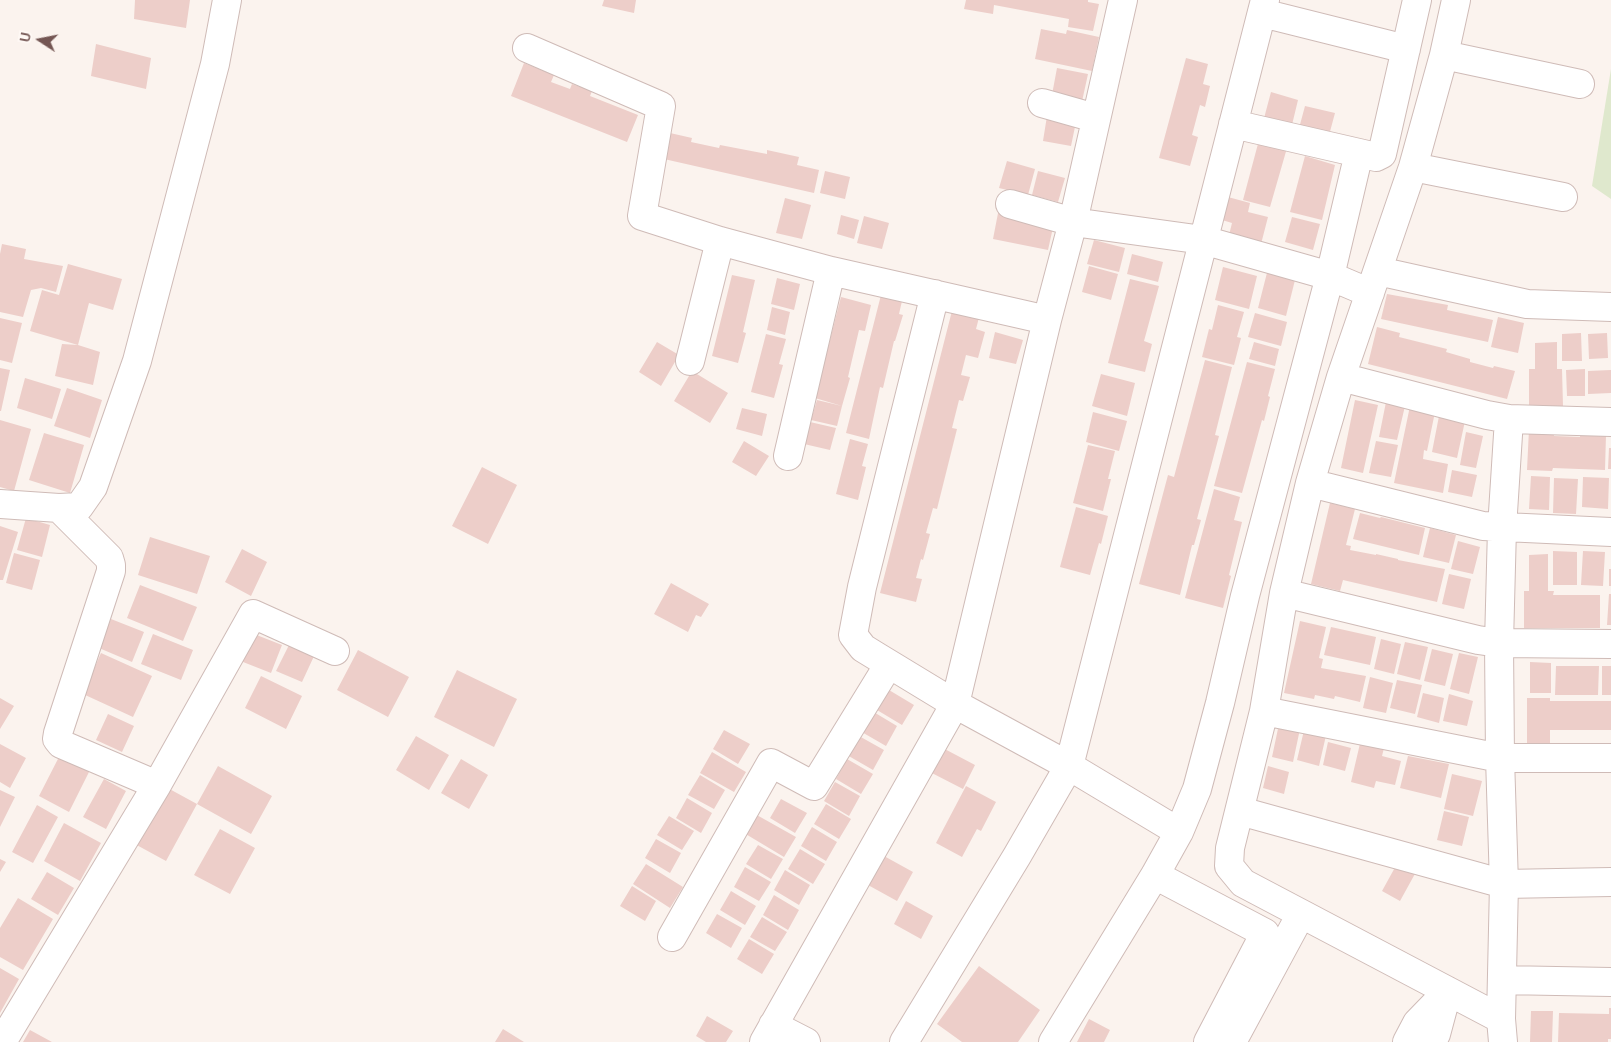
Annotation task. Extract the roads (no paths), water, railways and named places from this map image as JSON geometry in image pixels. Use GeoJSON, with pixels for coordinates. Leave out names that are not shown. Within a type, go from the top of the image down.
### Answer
{"type":"FeatureCollection","features":[{"type":"Feature","properties":{"kind":"street"},"geometry":{"type":"LineString","coordinates":[[0,504],[59,508],[79,507],[93,487],[137,361],[215,64],[227,0]]}},
{"type":"Feature","properties":{"kind":"street"},"geometry":{"type":"LineString","coordinates":[[806,1042],[768,1034],[955,704],[1047,320],[1073,222],[1123,0]]}},
{"type":"Feature","properties":{"kind":"street"},"geometry":{"type":"LineString","coordinates":[[1233,124],[1376,157],[1382,154],[1417,0]]}},
{"type":"Feature","properties":{"kind":"street"},"geometry":{"type":"LineString","coordinates":[[1456,0],[1444,55],[1413,167],[1341,377],[1310,483],[1284,593],[1264,711],[1230,848],[1230,866],[1243,883],[1448,992],[1502,1031]]}},
{"type":"Feature","properties":{"kind":"street"},"geometry":{"type":"LineString","coordinates":[[904,1042],[1017,856],[1069,766],[1263,6],[1406,49]]}},
{"type":"Feature","properties":{"kind":"street"},"geometry":{"type":"LineString","coordinates":[[527,48],[661,106],[642,216],[720,241],[831,271],[1047,320]]}},
{"type":"Feature","properties":{"kind":"street"},"geometry":{"type":"LineString","coordinates":[[1444,55],[1580,84]]}},
{"type":"Feature","properties":{"kind":"street"},"geometry":{"type":"LineString","coordinates":[[1042,103],[1096,118]]}},
{"type":"Feature","properties":{"kind":"street"},"geometry":{"type":"LineString","coordinates":[[1053,1042],[1180,832],[1197,789],[1220,703],[1245,596],[1330,276],[1359,153]]}},
{"type":"Feature","properties":{"kind":"street"},"geometry":{"type":"LineString","coordinates":[[1413,167],[1563,197]]}},
{"type":"Feature","properties":{"kind":"street"},"geometry":{"type":"LineString","coordinates":[[1010,204],[1073,222],[1203,240],[1330,276],[1527,304],[1611,307]]}},
{"type":"Feature","properties":{"kind":"street"},"geometry":{"type":"LineString","coordinates":[[690,361],[720,241]]}},
{"type":"Feature","properties":{"kind":"street"},"geometry":{"type":"LineString","coordinates":[[788,456],[831,271]]}},
{"type":"Feature","properties":{"kind":"street"},"geometry":{"type":"LineString","coordinates":[[936,294],[862,587],[852,635],[863,648],[955,704],[1069,766],[1180,832]]}},
{"type":"Feature","properties":{"kind":"street"},"geometry":{"type":"LineString","coordinates":[[1341,377],[1508,419],[1611,422]]}},
{"type":"Feature","properties":{"kind":"street"},"geometry":{"type":"LineString","coordinates":[[1502,1031],[1504,884],[1499,643],[1502,528],[1508,419]]}},
{"type":"Feature","properties":{"kind":"street"},"geometry":{"type":"LineString","coordinates":[[1310,483],[1483,526],[1611,532]]}},
{"type":"Feature","properties":{"kind":"street"},"geometry":{"type":"LineString","coordinates":[[59,508],[109,558],[111,565],[57,739],[61,744],[157,785]]}},
{"type":"Feature","properties":{"kind":"street"},"geometry":{"type":"LineString","coordinates":[[1284,593],[1478,640],[1499,643],[1611,644]]}},
{"type":"Feature","properties":{"kind":"street"},"geometry":{"type":"LineString","coordinates":[[2,1042],[157,785],[254,614],[335,651]]}},
{"type":"Feature","properties":{"kind":"street"},"geometry":{"type":"LineString","coordinates":[[672,937],[770,763],[814,786],[889,664]]}},
{"type":"Feature","properties":{"kind":"street"},"geometry":{"type":"LineString","coordinates":[[1264,711],[1500,758],[1611,758]]}},
{"type":"Feature","properties":{"kind":"street"},"geometry":{"type":"LineString","coordinates":[[1240,811],[1504,884],[1611,882]]}},
{"type":"Feature","properties":{"kind":"street"},"geometry":{"type":"LineString","coordinates":[[1155,875],[1265,933],[1208,1042]]}},
{"type":"Feature","properties":{"kind":"street"},"geometry":{"type":"LineString","coordinates":[[1232,1042],[1301,914]]}},
{"type":"Feature","properties":{"kind":"street"},"geometry":{"type":"LineString","coordinates":[[1502,980],[1611,982]]}},
{"type":"Feature","properties":{"kind":"street"},"geometry":{"type":"LineString","coordinates":[[1407,1042],[1417,1023],[1448,992]]}},
{"type":"Feature","properties":{"kind":"street"},"geometry":{"type":"LineString","coordinates":[[1432,1042],[1448,992]]}}]}
